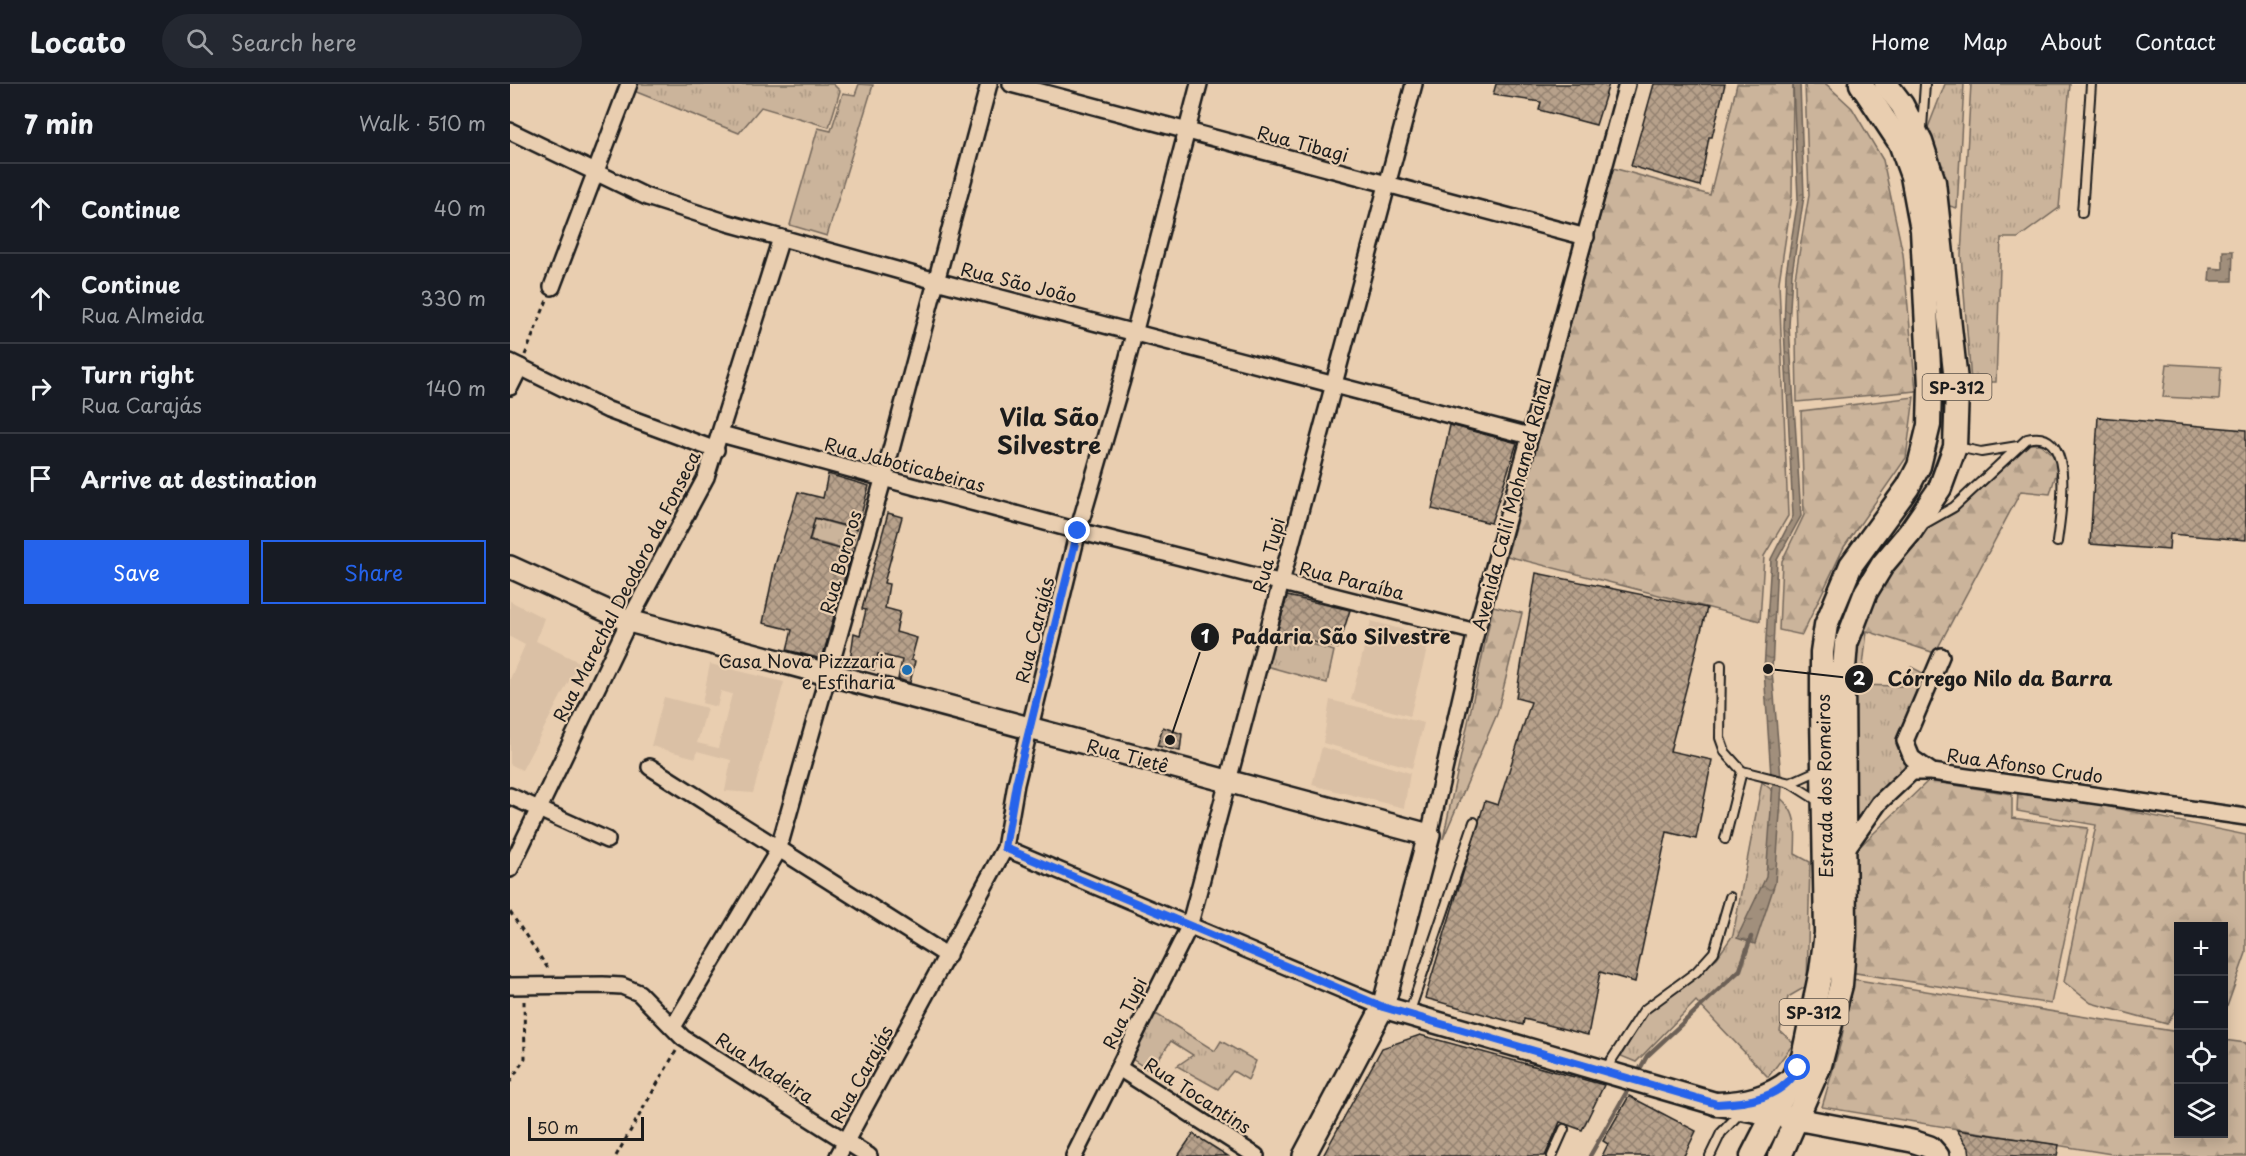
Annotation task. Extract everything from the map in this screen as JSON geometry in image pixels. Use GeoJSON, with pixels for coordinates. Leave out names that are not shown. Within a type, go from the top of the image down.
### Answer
{"type":"FeatureCollection","features":[{"type":"Feature","properties":{"kind":"main road","name":"Estrada dos Romeiros"},"geometry":{"type":"LineString","coordinates":[[1761,1150],[1774,1115],[1803,1057],[1812,1024],[1826,933],[1822,652],[1826,625],[1851,565],[1908,487],[1919,466],[1929,425],[1930,392],[1922,230],[1912,176],[1900,143],[1885,117],[1861,84]]}},
{"type":"Feature","properties":{"kind":"main road","name":"Estrada dos Romeiros"},"geometry":{"type":"LineString","coordinates":[[1780,1156],[1820,1065],[1841,985],[1845,935],[1843,680],[1846,644],[1866,592],[1883,564],[1910,532],[1940,488],[1955,447],[1956,378],[1934,182],[1921,142],[1902,105],[1886,84]]}},
{"type":"Feature","properties":{"kind":"main road"},"geometry":{"type":"LineString","coordinates":[[1919,466],[1940,488]]}},
{"type":"Feature","properties":{"kind":"main road"},"geometry":{"type":"LineString","coordinates":[[1717,1104],[1741,1103],[1766,1096],[1792,1079]]}},
{"type":"Feature","properties":{"kind":"main road"},"geometry":{"type":"LineString","coordinates":[[1743,1110],[1761,1150]]}},
{"type":"Feature","properties":{"kind":"street"},"geometry":{"type":"LineString","coordinates":[[552,287],[628,84]]}},
{"type":"Feature","properties":{"kind":"street","name":"Rua Bororos"},"geometry":{"type":"LineString","coordinates":[[678,1032],[778,851],[883,478],[989,84]]}},
{"type":"Feature","properties":{"kind":"street","name":"Rua Tibagi"},"geometry":{"type":"LineString","coordinates":[[1011,84],[1586,237]]}},
{"type":"Feature","properties":{"kind":"street","name":"Rua Carajás"},"geometry":{"type":"LineString","coordinates":[[838,1156],[1005,848],[1030,728],[1078,531],[1134,332],[1199,84]]}},
{"type":"Feature","properties":{"kind":"street","name":"Rua Tupi"},"geometry":{"type":"LineString","coordinates":[[1074,1156],[1189,927],[1414,84]]}},
{"type":"Feature","properties":{"kind":"street","name":"Avenida Calil Mohamed Rahal"},"geometry":{"type":"LineString","coordinates":[[1304,1156],[1383,1007],[1429,835],[1476,632],[1628,84]]}},
{"type":"Feature","properties":{"kind":"street","name":"Rua São João"},"geometry":{"type":"LineString","coordinates":[[510,131],[647,197],[781,238],[936,281],[1530,436]]}},
{"type":"Feature","properties":{"kind":"street","name":"Rua Marechal Deodoro da Fonseca"},"geometry":{"type":"LineString","coordinates":[[510,869],[629,621],[706,477],[781,238]]}},
{"type":"Feature","properties":{"kind":"street"},"geometry":{"type":"LineString","coordinates":[[510,387],[515,364],[608,410],[716,450]]}},
{"type":"Feature","properties":{"kind":"street","name":"Rua Jaboticabeiras"},"geometry":{"type":"LineString","coordinates":[[721,434],[1078,531]]}},
{"type":"Feature","properties":{"kind":"street","name":"Rua Paraíba"},"geometry":{"type":"LineString","coordinates":[[1078,531],[1476,632]]}},
{"type":"Feature","properties":{"kind":"street","name":"Rua Tietê"},"geometry":{"type":"LineString","coordinates":[[510,567],[629,621],[1429,835]]}},
{"type":"Feature","properties":{"kind":"street","name":"Rua Afonso Crudo"},"geometry":{"type":"LineString","coordinates":[[1941,656],[1905,741],[1912,758],[1932,772],[2246,817]]}},
{"type":"Feature","properties":{"kind":"street"},"geometry":{"type":"LineString","coordinates":[[650,766],[778,851],[948,956]]}},
{"type":"Feature","properties":{"kind":"street"},"geometry":{"type":"LineString","coordinates":[[1844,853],[1879,803],[1912,772],[1932,772]]}},
{"type":"Feature","properties":{"kind":"street"},"geometry":{"type":"LineString","coordinates":[[510,796],[607,840]]}},
{"type":"Feature","properties":{"kind":"street"},"geometry":{"type":"LineString","coordinates":[[1005,848],[1383,1007],[1717,1104],[1912,1141],[1930,1146],[1938,1156]]}},
{"type":"Feature","properties":{"kind":"street","name":"Rua Madeira"},"geometry":{"type":"LineString","coordinates":[[517,987],[622,987],[639,993],[678,1032],[869,1156]]}},
{"type":"Feature","properties":{"kind":"street","name":"Rua Tocantins"},"geometry":{"type":"LineString","coordinates":[[1119,1068],[1256,1156]]}},
{"type":"Feature","properties":{"kind":"lane"},"geometry":{"type":"LineString","coordinates":[[1921,142],[1925,84]]}},
{"type":"Feature","properties":{"kind":"lane"},"geometry":{"type":"LineString","coordinates":[[2082,213],[2091,84]]}},
{"type":"Feature","properties":{"kind":"lane"},"geometry":{"type":"LineString","coordinates":[[1910,532],[1954,507],[2026,439],[2039,439],[2050,445],[2060,461],[2064,487],[2057,542]]}},
{"type":"Feature","properties":{"kind":"lane"},"geometry":{"type":"LineString","coordinates":[[1955,447],[1981,452],[2020,446]]}},
{"type":"Feature","properties":{"kind":"lane"},"geometry":{"type":"LineString","coordinates":[[1721,665],[1720,738],[1725,752],[1742,771],[1787,783],[1824,805]]}},
{"type":"Feature","properties":{"kind":"lane"},"geometry":{"type":"LineString","coordinates":[[1787,783],[1822,768]]}},
{"type":"Feature","properties":{"kind":"lane"},"geometry":{"type":"LineString","coordinates":[[1725,839],[1742,771]]}},
{"type":"Feature","properties":{"kind":"lane"},"geometry":{"type":"LineString","coordinates":[[1408,1015],[1474,822]]}},
{"type":"Feature","properties":{"kind":"lane"},"geometry":{"type":"LineString","coordinates":[[1624,1077],[1644,1010],[1696,972],[1714,952],[1730,897]]}},
{"type":"Feature","properties":{"kind":"lane"},"geometry":{"type":"LineString","coordinates":[[1710,1156],[1721,1133],[1743,1110]]}},
{"type":"Feature","properties":{"kind":"lane"},"geometry":{"type":"LineString","coordinates":[[1552,1156],[1564,1129]]}},
{"type":"Feature","properties":{"kind":"path"},"geometry":{"type":"LineString","coordinates":[[515,364],[552,287]]}},
{"type":"Feature","properties":{"kind":"path"},"geometry":{"type":"LineString","coordinates":[[510,912],[548,969],[571,986]]}},
{"type":"Feature","properties":{"kind":"path"},"geometry":{"type":"LineString","coordinates":[[510,1082],[525,1058],[517,987]]}},
{"type":"Feature","properties":{"kind":"path"},"geometry":{"type":"LineString","coordinates":[[616,1156],[678,1032]]}},
{"type":"Feature","properties":{"kind":"shaded area"},"geometry":{"type":"Polygon","coordinates":[[[510,601],[544,618],[536,641],[579,662],[522,770],[510,764],[510,679],[525,645],[510,637],[510,601]]]}},
{"type":"Feature","properties":{"kind":"shaded area"},"geometry":{"type":"Polygon","coordinates":[[[1371,621],[1430,637],[1410,716],[1351,700],[1371,621]]]}},
{"type":"Feature","properties":{"kind":"shaded area"},"geometry":{"type":"Polygon","coordinates":[[[710,664],[784,682],[753,793],[725,791],[731,760],[697,751],[696,758],[651,746],[664,697],[707,708],[697,743],[718,748],[732,694],[721,691],[717,707],[702,703],[710,664]]]}},
{"type":"Feature","properties":{"kind":"shaded area"},"geometry":{"type":"Polygon","coordinates":[[[1330,700],[1424,723],[1412,768],[1323,743],[1330,700]]]}},
{"type":"Feature","properties":{"kind":"shaded area"},"geometry":{"type":"Polygon","coordinates":[[[1322,747],[1410,773],[1404,808],[1312,785],[1322,747]]]}},
{"type":"Feature","properties":{"kind":"green space"},"geometry":{"type":"Polygon","coordinates":[[[636,84],[833,84],[840,91],[829,127],[761,107],[739,133],[634,91],[636,84]]]}},
{"type":"Feature","properties":{"kind":"green space"},"geometry":{"type":"Polygon","coordinates":[[[859,84],[873,85],[827,236],[790,225],[818,128],[831,131],[843,93],[855,95],[859,84]]]}},
{"type":"Feature","properties":{"kind":"green space"},"geometry":{"type":"Polygon","coordinates":[[[1737,84],[1793,84],[1792,196],[1779,282],[1788,516],[1764,556],[1760,621],[1507,556],[1613,168],[1710,195],[1737,84]]]}},
{"type":"Feature","properties":{"kind":"green space"},"geometry":{"type":"Polygon","coordinates":[[[1805,84],[1826,84],[1852,108],[1883,160],[1903,254],[1916,391],[1797,402],[1795,278],[1809,195],[1805,84]]]}},
{"type":"Feature","properties":{"kind":"green space"},"geometry":{"type":"Polygon","coordinates":[[[1945,84],[1964,84],[1957,208],[1942,204],[1927,130],[1945,84]]]}},
{"type":"Feature","properties":{"kind":"green space"},"geometry":{"type":"Polygon","coordinates":[[[1971,84],[2070,84],[2059,208],[2018,238],[2001,238],[1996,382],[1971,382],[1961,255],[1971,84]]]}},
{"type":"Feature","properties":{"kind":"green space"},"geometry":{"type":"Polygon","coordinates":[[[2167,364],[2221,367],[2219,400],[2163,397],[2167,364]]]}},
{"type":"Feature","properties":{"kind":"green space"},"geometry":{"type":"Polygon","coordinates":[[[1914,397],[1906,458],[1844,547],[1802,635],[1779,630],[1782,561],[1804,515],[1801,411],[1914,397]]]}},
{"type":"Feature","properties":{"kind":"green space"},"geometry":{"type":"Polygon","coordinates":[[[2030,444],[2040,444],[2060,461],[2050,494],[2021,491],[1935,653],[1867,631],[1862,675],[1848,674],[1867,598],[1914,535],[1955,513],[2030,444]]]}},
{"type":"Feature","properties":{"kind":"green space"},"geometry":{"type":"Polygon","coordinates":[[[810,517],[856,530],[851,551],[810,540],[814,526],[808,524],[810,517]]]}},
{"type":"Feature","properties":{"kind":"green space"},"geometry":{"type":"Polygon","coordinates":[[[1493,606],[1522,613],[1497,714],[1443,839],[1493,606]]]}},
{"type":"Feature","properties":{"kind":"green space"},"geometry":{"type":"Polygon","coordinates":[[[1274,633],[1334,651],[1327,683],[1266,666],[1274,633]]]}},
{"type":"Feature","properties":{"kind":"green space"},"geometry":{"type":"Polygon","coordinates":[[[1911,667],[1927,675],[1904,731],[1898,736],[1906,768],[1874,797],[1849,834],[1851,685],[1901,686],[1911,667]]]}},
{"type":"Feature","properties":{"kind":"green space"},"geometry":{"type":"Polygon","coordinates":[[[1928,781],[2012,794],[2012,818],[2088,828],[2051,1004],[1850,972],[1850,856],[1928,781]]]}},
{"type":"Feature","properties":{"kind":"green space"},"geometry":{"type":"Polygon","coordinates":[[[1762,782],[1792,812],[1795,854],[1810,862],[1807,986],[1788,997],[1780,1031],[1794,1043],[1768,1077],[1696,1001],[1636,1062],[1621,1056],[1645,1015],[1717,958],[1733,935],[1762,782]]]}},
{"type":"Feature","properties":{"kind":"green space"},"geometry":{"type":"Polygon","coordinates":[[[2018,788],[2246,835],[2246,953],[2228,1004],[2228,922],[2174,922],[2174,1012],[2167,1024],[2091,1003],[2064,982],[2096,825],[2017,811],[2018,788]]]}},
{"type":"Feature","properties":{"kind":"green space"},"geometry":{"type":"Polygon","coordinates":[[[1852,979],[2174,1031],[2174,1138],[2228,1138],[2228,1041],[2246,1043],[2246,1156],[2124,1156],[1822,1107],[1841,1042],[1852,979]]]}},
{"type":"Feature","properties":{"kind":"green space"},"geometry":{"type":"Polygon","coordinates":[[[1156,1014],[1215,1051],[1221,1041],[1256,1061],[1248,1080],[1233,1071],[1218,1089],[1177,1066],[1193,1055],[1171,1041],[1150,1071],[1132,1059],[1156,1014]]]}},
{"type":"Feature","properties":{"kind":"water"},"geometry":{"type":"Polygon","coordinates":[[[1793,84],[1800,84],[1804,196],[1792,273],[1789,326],[1801,516],[1777,560],[1772,671],[1781,778],[1771,776],[1764,670],[1771,559],[1793,516],[1784,327],[1786,273],[1798,199],[1793,84]]]}},
{"type":"Feature","properties":{"kind":"water"},"geometry":{"type":"Polygon","coordinates":[[[2223,251],[2233,251],[2232,281],[2209,281],[2210,268],[2223,269],[2223,251]]]}},
{"type":"Feature","properties":{"kind":"water"},"geometry":{"type":"Polygon","coordinates":[[[1773,783],[1782,786],[1775,883],[1755,944],[1737,938],[1766,877],[1773,783]]]}},
{"type":"Feature","properties":{"kind":"building"},"geometry":{"type":"Polygon","coordinates":[[[1496,84],[1609,84],[1596,125],[1539,110],[1541,102],[1493,95],[1496,84]]]}},
{"type":"Feature","properties":{"kind":"building"},"geometry":{"type":"Polygon","coordinates":[[[1654,84],[1725,84],[1712,137],[1709,137],[1700,186],[1631,166],[1654,84]]]}},
{"type":"Feature","properties":{"kind":"building"},"geometry":{"type":"Polygon","coordinates":[[[2098,417],[2246,430],[2246,540],[2170,534],[2169,550],[2090,544],[2098,417]]]}},
{"type":"Feature","properties":{"kind":"building"},"geometry":{"type":"Polygon","coordinates":[[[1450,425],[1517,443],[1491,523],[1432,509],[1450,425]]]}},
{"type":"Feature","properties":{"kind":"building"},"geometry":{"type":"Polygon","coordinates":[[[828,474],[869,486],[857,529],[815,518],[809,541],[852,552],[822,659],[787,650],[792,630],[763,623],[775,565],[798,492],[823,498],[828,474]]]}},
{"type":"Feature","properties":{"kind":"building"},"geometry":{"type":"Polygon","coordinates":[[[888,513],[902,517],[884,583],[889,584],[885,608],[900,612],[896,632],[917,638],[911,660],[915,661],[910,683],[898,679],[902,660],[878,654],[874,670],[850,661],[854,633],[860,635],[866,610],[862,609],[888,513]]]}},
{"type":"Feature","properties":{"kind":"building"},"geometry":{"type":"Polygon","coordinates":[[[1536,573],[1707,608],[1670,751],[1712,760],[1696,839],[1667,832],[1635,982],[1600,972],[1588,1035],[1524,1019],[1523,1025],[1425,998],[1485,801],[1498,805],[1531,702],[1516,698],[1536,573]]]}},
{"type":"Feature","properties":{"kind":"building"},"geometry":{"type":"Polygon","coordinates":[[[1287,596],[1350,610],[1338,648],[1277,633],[1287,596]]]}},
{"type":"Feature","properties":{"kind":"building"},"geometry":{"type":"Polygon","coordinates":[[[1163,727],[1182,734],[1180,751],[1157,746],[1163,727]]]}},
{"type":"Feature","properties":{"kind":"building"},"geometry":{"type":"Polygon","coordinates":[[[1420,1035],[1604,1085],[1582,1130],[1560,1122],[1545,1156],[1323,1156],[1382,1048],[1420,1035]]]}},
{"type":"Feature","properties":{"kind":"building"},"geometry":{"type":"Polygon","coordinates":[[[1629,1096],[1696,1131],[1684,1156],[1602,1156],[1608,1144],[1603,1141],[1629,1096]]]}},
{"type":"Feature","properties":{"kind":"building"},"geometry":{"type":"Polygon","coordinates":[[[1957,1130],[2059,1145],[2057,1156],[1970,1156],[1969,1148],[1957,1130]]]}},
{"type":"Feature","properties":{"kind":"building"},"geometry":{"type":"Polygon","coordinates":[[[1193,1134],[1228,1156],[1178,1156],[1193,1134]]]}},
{"type":"Feature","properties":{"kind":"waterway"},"geometry":{"type":"LineString","coordinates":[[1636,1076],[1647,1056],[1740,970],[1751,937]]}},
{"type":"Feature","properties":{"kind":"waterway"},"geometry":{"type":"LineString","coordinates":[[1590,1156],[1630,1086]]}},
{"type":"Feature","properties":{"kind":"place","name":"Córrego Nilo da Barra"},"geometry":{"type":"Point","coordinates":[1768,669]}},
{"type":"Feature","properties":{"kind":"place","name":"Casa Nova Pizzzaria e Esfiharia"},"geometry":{"type":"Point","coordinates":[907,670]}},
{"type":"Feature","properties":{"kind":"place","name":"Padaria São Silvestre"},"geometry":{"type":"Point","coordinates":[1170,740]}},
{"type":"Feature","properties":{"kind":"district","name":"Vila São Silvestre"},"geometry":{"type":"Point","coordinates":[1049,430]}},
{"type":"Feature","properties":{"kind":"route"},"geometry":{"type":"LineString","coordinates":[[1078,531],[1016,784],[1005,848],[1383,1007],[1717,1104],[1741,1103],[1766,1096],[1779,1090],[1792,1079],[1798,1068]]}}]}
